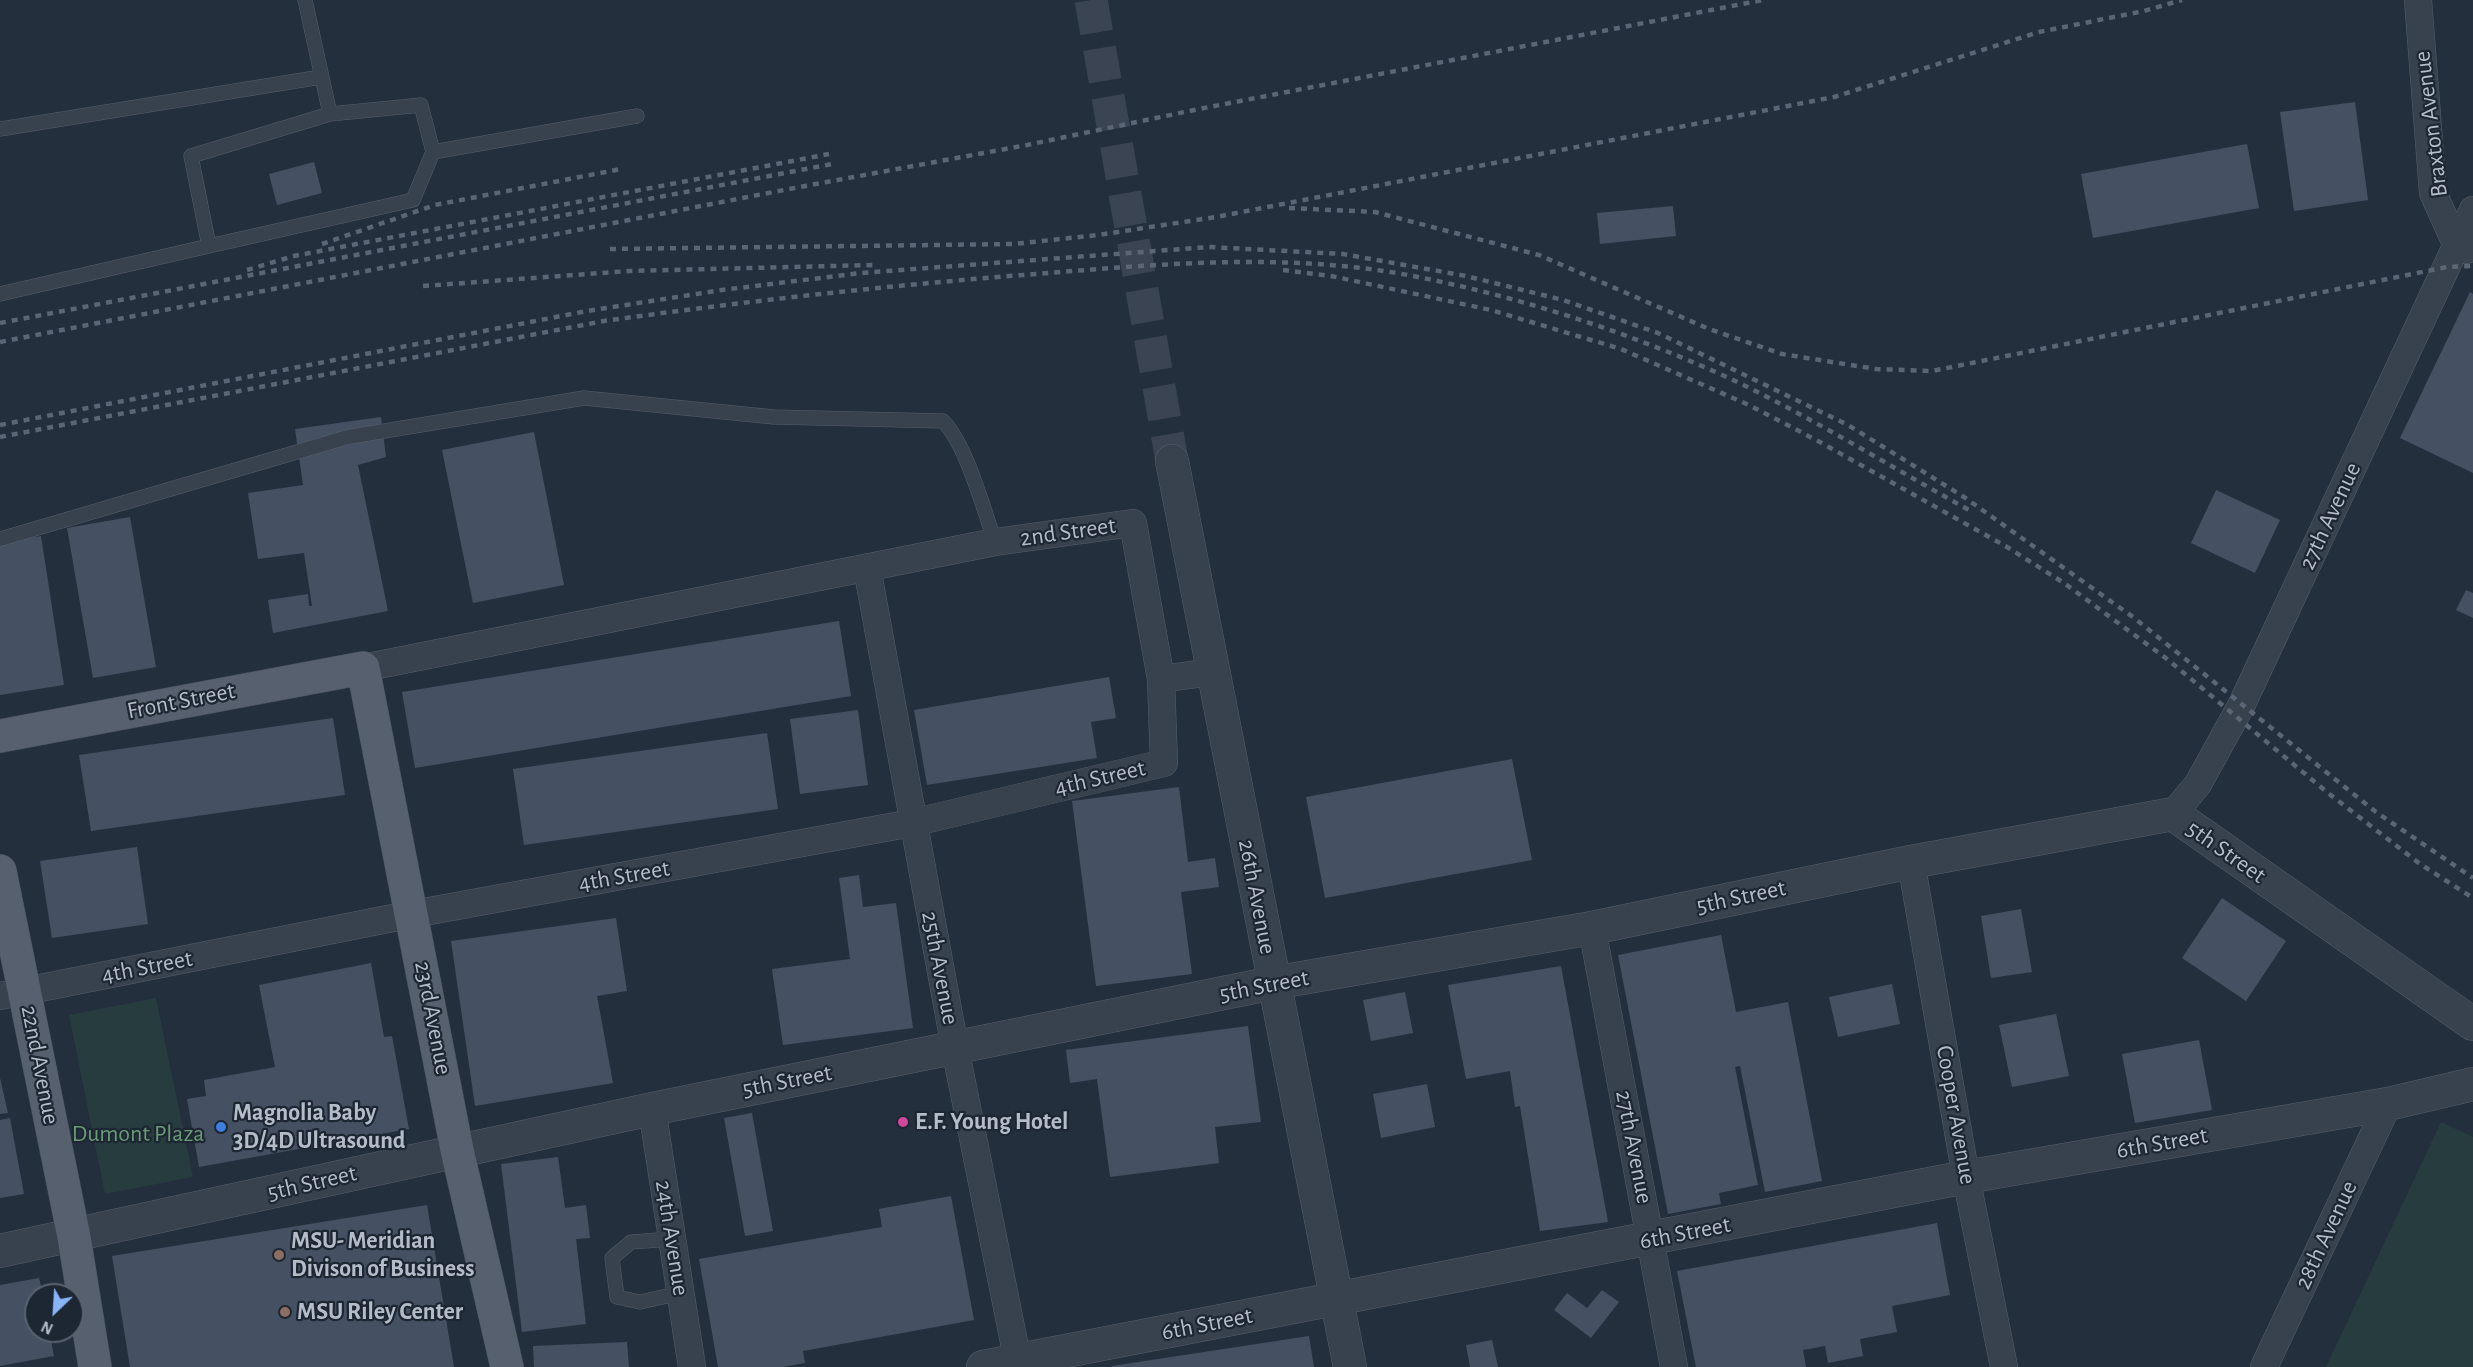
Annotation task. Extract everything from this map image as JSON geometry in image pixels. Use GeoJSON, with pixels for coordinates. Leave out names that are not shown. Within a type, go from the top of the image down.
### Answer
{"type":"FeatureCollection","features":[{"type":"Feature","properties":{"kind":"main road","name":"Front Street"},"geometry":{"type":"LineString","coordinates":[[0,736],[363,668]]}},
{"type":"Feature","properties":{"kind":"main road","name":"23rd Avenue"},"geometry":{"type":"LineString","coordinates":[[363,668],[458,1150],[507,1367]]}},
{"type":"Feature","properties":{"kind":"main road","name":"22nd Avenue"},"geometry":{"type":"LineString","coordinates":[[0,871],[13,993],[74,1237],[95,1367]]}},
{"type":"Feature","properties":{"kind":"street","name":"Braxton Avenue"},"geometry":{"type":"LineString","coordinates":[[2418,0],[2433,193],[2465,249]]}},
{"type":"Feature","properties":{"kind":"street","name":"27th Avenue"},"geometry":{"type":"LineString","coordinates":[[2173,814],[2198,784],[2242,704],[2465,249],[2473,210]]}},
{"type":"Feature","properties":{"kind":"street","name":"26th Avenue"},"geometry":{"type":"LineString","coordinates":[[1172,462],[1350,1367]]}},
{"type":"Feature","properties":{"kind":"street","name":"2nd Street"},"geometry":{"type":"LineString","coordinates":[[363,668],[995,542],[1132,523],[1161,679]]}},
{"type":"Feature","properties":{"kind":"street","name":"25th Avenue"},"geometry":{"type":"LineString","coordinates":[[867,568],[954,1048],[1019,1364]]}},
{"type":"Feature","properties":{"kind":"street"},"geometry":{"type":"LineString","coordinates":[[1161,679],[1212,672]]}},
{"type":"Feature","properties":{"kind":"street","name":"4th Street"},"geometry":{"type":"LineString","coordinates":[[13,993],[413,914],[912,823],[1164,763],[1161,679]]}},
{"type":"Feature","properties":{"kind":"street","name":"5th Street"},"geometry":{"type":"LineString","coordinates":[[0,1251],[74,1237],[458,1150],[652,1109],[1273,983],[1592,928],[1911,862],[2173,814],[2473,1024]]}},
{"type":"Feature","properties":{"kind":"street","name":"Cooper Avenue"},"geometry":{"type":"LineString","coordinates":[[1911,862],[1966,1177],[2004,1367]]}},
{"type":"Feature","properties":{"kind":"street","name":"27th Avenue"},"geometry":{"type":"LineString","coordinates":[[1592,928],[1674,1367]]}},
{"type":"Feature","properties":{"kind":"street","name":"6th Street"},"geometry":{"type":"LineString","coordinates":[[983,1367],[1019,1364],[1338,1299],[1652,1240],[1966,1177],[2388,1104],[2473,1084]]}},
{"type":"Feature","properties":{"kind":"street","name":"28th Avenue"},"geometry":{"type":"LineString","coordinates":[[2264,1367],[2388,1104]]}},
{"type":"Feature","properties":{"kind":"street","name":"24th Avenue"},"geometry":{"type":"LineString","coordinates":[[652,1109],[692,1367]]}},
{"type":"Feature","properties":{"kind":"lane"},"geometry":{"type":"LineString","coordinates":[[305,0],[330,114]]}},
{"type":"Feature","properties":{"kind":"lane"},"geometry":{"type":"LineString","coordinates":[[0,129],[321,77]]}},
{"type":"Feature","properties":{"kind":"lane"},"geometry":{"type":"LineString","coordinates":[[0,294],[413,200],[433,152],[421,105],[330,114],[191,156],[209,246]]}},
{"type":"Feature","properties":{"kind":"lane"},"geometry":{"type":"LineString","coordinates":[[433,152],[637,116]]}},
{"type":"Feature","properties":{"kind":"lane"},"geometry":{"type":"LineString","coordinates":[[0,538],[348,437],[584,398],[774,417],[943,421],[951,429],[995,542]]}},
{"type":"Feature","properties":{"kind":"lane"},"geometry":{"type":"LineString","coordinates":[[672,1239],[630,1242],[612,1258],[617,1297],[640,1302],[681,1293]]}},
{"type":"Feature","properties":{"kind":"green space","name":"Dumont Plaza"},"geometry":{"type":"Polygon","coordinates":[[[156,998],[193,1177],[105,1194],[69,1015],[156,998]]]}},
{"type":"Feature","properties":{"kind":"green space"},"geometry":{"type":"Polygon","coordinates":[[[2441,1122],[2473,1137],[2473,1367],[2326,1367],[2441,1122]]]}},
{"type":"Feature","properties":{"kind":"building"},"geometry":{"type":"Polygon","coordinates":[[[2355,102],[2368,200],[2294,211],[2280,112],[2355,102]]]}},
{"type":"Feature","properties":{"kind":"building"},"geometry":{"type":"Polygon","coordinates":[[[2247,144],[2259,208],[2093,238],[2081,174],[2247,144]]]}},
{"type":"Feature","properties":{"kind":"building"},"geometry":{"type":"Polygon","coordinates":[[[314,162],[322,193],[277,205],[269,174],[314,162]]]}},
{"type":"Feature","properties":{"kind":"building"},"geometry":{"type":"Polygon","coordinates":[[[1673,206],[1676,236],[1600,244],[1597,213],[1673,206]]]}},
{"type":"Feature","properties":{"kind":"building"},"geometry":{"type":"Polygon","coordinates":[[[2470,292],[2473,294],[2473,473],[2400,438],[2470,292]]]}},
{"type":"Feature","properties":{"kind":"building"},"geometry":{"type":"Polygon","coordinates":[[[381,417],[386,457],[358,465],[388,611],[273,633],[268,600],[308,594],[309,606],[312,606],[304,553],[258,559],[248,493],[303,485],[295,429],[381,417]]]}},
{"type":"Feature","properties":{"kind":"building"},"geometry":{"type":"Polygon","coordinates":[[[534,432],[564,585],[473,603],[442,450],[534,432]]]}},
{"type":"Feature","properties":{"kind":"building"},"geometry":{"type":"Polygon","coordinates":[[[2216,490],[2280,520],[2255,573],[2191,543],[2216,490]]]}},
{"type":"Feature","properties":{"kind":"building"},"geometry":{"type":"Polygon","coordinates":[[[130,517],[156,667],[93,678],[67,528],[130,517]]]}},
{"type":"Feature","properties":{"kind":"building"},"geometry":{"type":"Polygon","coordinates":[[[41,536],[64,685],[0,695],[0,542],[41,536]]]}},
{"type":"Feature","properties":{"kind":"building"},"geometry":{"type":"Polygon","coordinates":[[[2466,590],[2473,593],[2473,618],[2456,610],[2466,590]]]}},
{"type":"Feature","properties":{"kind":"building"},"geometry":{"type":"Polygon","coordinates":[[[839,621],[851,696],[415,768],[402,692],[839,621]]]}},
{"type":"Feature","properties":{"kind":"building"},"geometry":{"type":"Polygon","coordinates":[[[1109,677],[1116,718],[1091,722],[1097,758],[927,785],[914,710],[1109,677]]]}},
{"type":"Feature","properties":{"kind":"building"},"geometry":{"type":"Polygon","coordinates":[[[858,710],[868,785],[800,794],[790,719],[858,710]]]}},
{"type":"Feature","properties":{"kind":"building"},"geometry":{"type":"Polygon","coordinates":[[[333,718],[345,795],[91,831],[79,755],[333,718]]]}},
{"type":"Feature","properties":{"kind":"building"},"geometry":{"type":"Polygon","coordinates":[[[767,733],[778,809],[524,845],[513,769],[767,733]]]}},
{"type":"Feature","properties":{"kind":"building"},"geometry":{"type":"Polygon","coordinates":[[[1512,759],[1532,860],[1325,898],[1306,797],[1512,759]]]}},
{"type":"Feature","properties":{"kind":"building"},"geometry":{"type":"Polygon","coordinates":[[[1179,787],[1188,862],[1215,858],[1219,887],[1181,892],[1192,974],[1096,986],[1072,801],[1179,787]]]}},
{"type":"Feature","properties":{"kind":"building"},"geometry":{"type":"Polygon","coordinates":[[[137,847],[148,924],[52,938],[40,861],[137,847]]]}},
{"type":"Feature","properties":{"kind":"building"},"geometry":{"type":"Polygon","coordinates":[[[859,875],[863,907],[896,903],[913,1028],[783,1045],[772,969],[850,959],[839,878],[859,875]]]}},
{"type":"Feature","properties":{"kind":"building"},"geometry":{"type":"Polygon","coordinates":[[[2222,898],[2286,941],[2246,1001],[2182,958],[2222,898]]]}},
{"type":"Feature","properties":{"kind":"building"},"geometry":{"type":"Polygon","coordinates":[[[2021,909],[2032,972],[1991,978],[1981,916],[2021,909]]]}},
{"type":"Feature","properties":{"kind":"building"},"geometry":{"type":"Polygon","coordinates":[[[616,918],[627,991],[597,996],[613,1083],[475,1106],[451,941],[616,918]]]}},
{"type":"Feature","properties":{"kind":"building"},"geometry":{"type":"Polygon","coordinates":[[[1721,935],[1736,1012],[1788,1002],[1822,1181],[1765,1192],[1740,1066],[1735,1067],[1758,1185],[1719,1193],[1721,1204],[1668,1214],[1618,955],[1721,935]]]}},
{"type":"Feature","properties":{"kind":"building"},"geometry":{"type":"Polygon","coordinates":[[[371,963],[384,1037],[392,1036],[409,1129],[199,1167],[187,1099],[206,1096],[204,1080],[275,1067],[259,985],[371,963]]]}},
{"type":"Feature","properties":{"kind":"building"},"geometry":{"type":"Polygon","coordinates":[[[1561,966],[1608,1222],[1540,1231],[1520,1106],[1515,1107],[1510,1071],[1466,1079],[1448,985],[1561,966]]]}},
{"type":"Feature","properties":{"kind":"building"},"geometry":{"type":"Polygon","coordinates":[[[1892,984],[1900,1024],[1838,1037],[1829,997],[1892,984]]]}},
{"type":"Feature","properties":{"kind":"building"},"geometry":{"type":"Polygon","coordinates":[[[1405,992],[1413,1033],[1371,1041],[1363,1000],[1405,992]]]}},
{"type":"Feature","properties":{"kind":"building"},"geometry":{"type":"Polygon","coordinates":[[[2056,1014],[2069,1076],[2012,1087],[1999,1025],[2056,1014]]]}},
{"type":"Feature","properties":{"kind":"building"},"geometry":{"type":"Polygon","coordinates":[[[1248,1026],[1261,1122],[1215,1127],[1219,1163],[1110,1177],[1097,1079],[1070,1083],[1066,1050],[1248,1026]]]}},
{"type":"Feature","properties":{"kind":"building"},"geometry":{"type":"Polygon","coordinates":[[[2199,1040],[2212,1110],[2135,1123],[2122,1054],[2199,1040]]]}},
{"type":"Feature","properties":{"kind":"building"},"geometry":{"type":"Polygon","coordinates":[[[0,1078],[8,1113],[0,1114],[0,1078]]]}},
{"type":"Feature","properties":{"kind":"building"},"geometry":{"type":"Polygon","coordinates":[[[1427,1084],[1435,1127],[1381,1138],[1373,1094],[1427,1084]]]}},
{"type":"Feature","properties":{"kind":"building"},"geometry":{"type":"Polygon","coordinates":[[[752,1113],[773,1231],[745,1236],[724,1118],[752,1113]]]}},
{"type":"Feature","properties":{"kind":"building"},"geometry":{"type":"Polygon","coordinates":[[[10,1118],[24,1194],[0,1198],[0,1120],[10,1118]]]}},
{"type":"Feature","properties":{"kind":"building"},"geometry":{"type":"Polygon","coordinates":[[[558,1157],[565,1208],[586,1205],[590,1238],[576,1239],[586,1324],[522,1332],[501,1164],[558,1157]]]}},
{"type":"Feature","properties":{"kind":"building"},"geometry":{"type":"Polygon","coordinates":[[[951,1196],[974,1320],[803,1351],[805,1363],[783,1367],[718,1367],[699,1259],[882,1227],[879,1209],[951,1196]]]}},
{"type":"Feature","properties":{"kind":"building","name":"MSU Riley Center"},"geometry":{"type":"Polygon","coordinates":[[[427,1205],[454,1367],[130,1367],[112,1256],[427,1205]]]}},
{"type":"Feature","properties":{"kind":"building"},"geometry":{"type":"Polygon","coordinates":[[[1937,1223],[1950,1295],[1892,1306],[1897,1332],[1860,1339],[1863,1356],[1828,1363],[1825,1346],[1803,1350],[1806,1367],[1696,1367],[1677,1271],[1937,1223]]]}},
{"type":"Feature","properties":{"kind":"building"},"geometry":{"type":"Polygon","coordinates":[[[39,1278],[40,1283],[24,1283],[24,1343],[51,1343],[54,1356],[0,1366],[0,1285],[39,1278]]]}},
{"type":"Feature","properties":{"kind":"building"},"geometry":{"type":"Polygon","coordinates":[[[1602,1290],[1619,1302],[1591,1338],[1554,1310],[1567,1293],[1587,1308],[1602,1290]]]}},
{"type":"Feature","properties":{"kind":"building"},"geometry":{"type":"Polygon","coordinates":[[[1309,1336],[1314,1367],[1112,1367],[1112,1366],[1309,1336]]]}},
{"type":"Feature","properties":{"kind":"building"},"geometry":{"type":"Polygon","coordinates":[[[1492,1340],[1498,1367],[1470,1367],[1466,1345],[1492,1340]]]}},
{"type":"Feature","properties":{"kind":"building"},"geometry":{"type":"Polygon","coordinates":[[[627,1342],[629,1367],[534,1367],[533,1346],[627,1342]]]}},
{"type":"Feature","properties":{"kind":"tunnel"},"geometry":{"type":"LineString","coordinates":[[1091,0],[1172,461]]}},
{"type":"Feature","properties":{"kind":"railway"},"geometry":{"type":"LineString","coordinates":[[0,342],[1027,145],[1199,109],[1763,0]]}},
{"type":"Feature","properties":{"kind":"railway"},"geometry":{"type":"LineString","coordinates":[[610,249],[1014,244],[1098,235],[1216,217],[1834,97],[2039,32],[2144,11],[2182,0]]}},
{"type":"Feature","properties":{"kind":"railway"},"geometry":{"type":"LineString","coordinates":[[247,270],[294,256],[829,154]]}},
{"type":"Feature","properties":{"kind":"railway"},"geometry":{"type":"LineString","coordinates":[[0,323],[832,164]]}},
{"type":"Feature","properties":{"kind":"railway"},"geometry":{"type":"LineString","coordinates":[[322,244],[435,205],[621,169]]}},
{"type":"Feature","properties":{"kind":"railway"},"geometry":{"type":"LineString","coordinates":[[1289,208],[1375,212],[1539,255],[1709,329],[1782,354],[1876,369],[1932,371],[2447,267],[2473,266]]}},
{"type":"Feature","properties":{"kind":"railway"},"geometry":{"type":"LineString","coordinates":[[0,425],[587,311],[722,290],[861,273],[1209,247],[1343,254],[1466,276],[1563,300],[1658,333],[1848,425],[1964,497],[2133,617],[2376,812],[2473,878]]}},
{"type":"Feature","properties":{"kind":"railway"},"geometry":{"type":"LineString","coordinates":[[0,437],[604,321],[820,294],[982,278],[1178,264],[1272,262],[1319,264],[1413,276],[1494,294],[1615,332],[1693,362],[1761,394],[1969,510]]}},
{"type":"Feature","properties":{"kind":"railway"},"geometry":{"type":"LineString","coordinates":[[423,286],[629,271],[873,265]]}},
{"type":"Feature","properties":{"kind":"railway"},"geometry":{"type":"LineString","coordinates":[[1283,270],[1331,276],[1491,310],[1621,349],[1749,405],[1818,441],[2007,547],[2064,583],[2167,659],[2328,793],[2420,864],[2473,898]]}},
{"type":"Feature","properties":{"kind":"place","name":"E.F. Young Hotel"},"geometry":{"type":"Point","coordinates":[903,1122]}},
{"type":"Feature","properties":{"kind":"place","name":"Magnolia Baby 3D/4D Ultrasound"},"geometry":{"type":"Point","coordinates":[221,1127]}},
{"type":"Feature","properties":{"kind":"place","name":"MSU- Meridian Divison of Business"},"geometry":{"type":"Point","coordinates":[279,1255]}},
{"type":"Feature","properties":{"kind":"place","name":"MSU Riley Center"},"geometry":{"type":"Point","coordinates":[285,1312]}}]}
